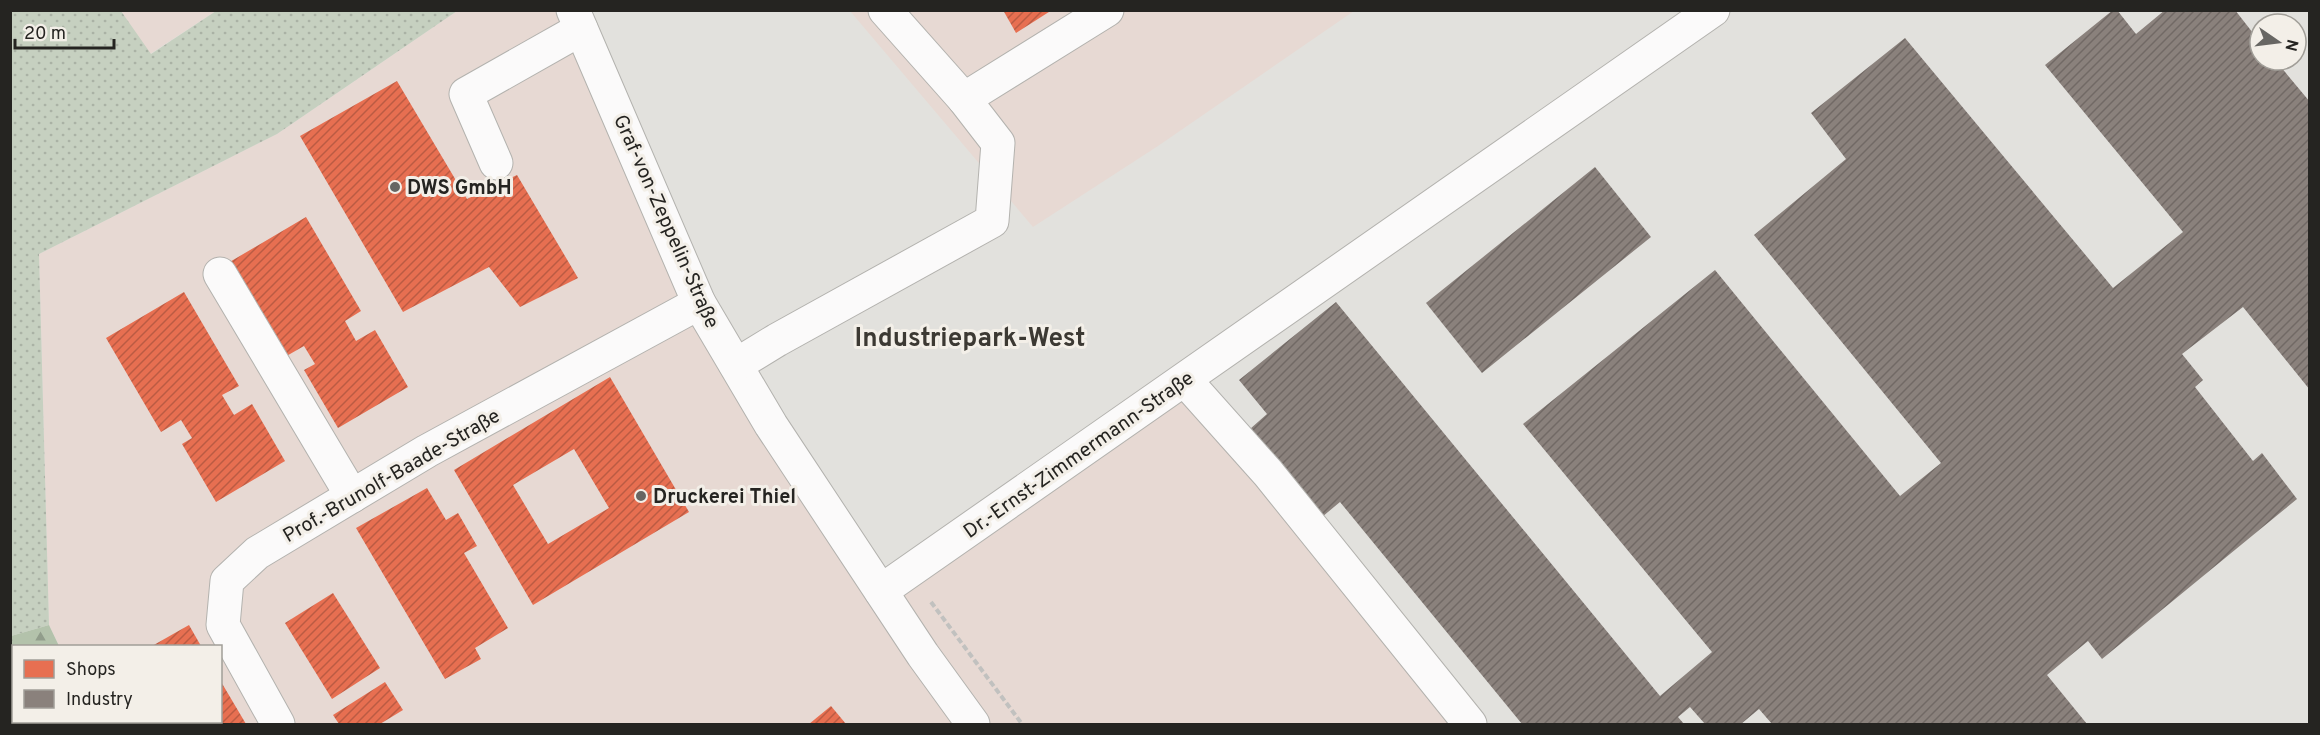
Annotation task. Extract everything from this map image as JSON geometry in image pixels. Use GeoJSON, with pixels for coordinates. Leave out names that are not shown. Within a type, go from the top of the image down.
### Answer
{"type":"FeatureCollection","features":[{"type":"Feature","properties":{"kind":"street"},"geometry":{"type":"LineString","coordinates":[[736,365],[992,221],[998,143],[964,99],[885,10]]}},
{"type":"Feature","properties":{"kind":"street"},"geometry":{"type":"LineString","coordinates":[[964,99],[1107,10]]}},
{"type":"Feature","properties":{"kind":"street","name":"Dr.-Ernst-Zimmermann-Straße"},"geometry":{"type":"LineString","coordinates":[[881,591],[1713,10]]}},
{"type":"Feature","properties":{"kind":"street"},"geometry":{"type":"LineString","coordinates":[[496,163],[466,94],[577,20]]}},
{"type":"Feature","properties":{"kind":"street","name":"Graf-von-Zeppelin-Straße"},"geometry":{"type":"LineString","coordinates":[[577,20],[699,303],[771,425],[973,724]]}},
{"type":"Feature","properties":{"kind":"street"},"geometry":{"type":"LineString","coordinates":[[220,274],[352,496]]}},
{"type":"Feature","properties":{"kind":"street","name":"Prof.-Brunolf-Baade-Straße"},"geometry":{"type":"LineString","coordinates":[[278,724],[223,626],[227,581],[257,554],[428,451],[699,303]]}},
{"type":"Feature","properties":{"kind":"street"},"geometry":{"type":"LineString","coordinates":[[1185,380],[1268,473],[1470,724]]}},
{"type":"Feature","properties":{"kind":"path"},"geometry":{"type":"LineString","coordinates":[[909,572],[1022,724]]}},
{"type":"Feature","properties":{"kind":"shaded area"},"geometry":{"type":"Polygon","coordinates":[[[121,11],[216,11],[150,54],[121,11]]]}},
{"type":"Feature","properties":{"kind":"shaded area"},"geometry":{"type":"Polygon","coordinates":[[[457,11],[573,11],[699,303],[881,591],[1185,380],[1455,724],[98,724],[222,723],[222,645],[59,645],[49,625],[39,254],[277,134],[457,11]]]}},
{"type":"Feature","properties":{"kind":"shaded area"},"geometry":{"type":"Polygon","coordinates":[[[850,11],[1354,11],[1158,146],[1033,227],[850,11]]]}},
{"type":"Feature","properties":{"kind":"green space"},"geometry":{"type":"Polygon","coordinates":[[[11,11],[121,11],[151,54],[216,11],[457,11],[277,134],[39,254],[49,625],[11,636],[11,11]]]}},
{"type":"Feature","properties":{"kind":"green space"},"geometry":{"type":"Polygon","coordinates":[[[49,625],[59,645],[12,645],[12,723],[98,724],[11,724],[11,636],[49,625]]]}},
{"type":"Feature","properties":{"kind":"building: Shops"},"geometry":{"type":"Polygon","coordinates":[[[1003,10],[1052,10],[1016,33],[1003,10]]]}},
{"type":"Feature","properties":{"kind":"building: Shops","name":"DWS GmbH"},"geometry":{"type":"Polygon","coordinates":[[[397,81],[467,199],[517,175],[578,278],[520,307],[489,267],[403,312],[300,136],[397,81]]]}},
{"type":"Feature","properties":{"kind":"building: Shops"},"geometry":{"type":"Polygon","coordinates":[[[306,217],[361,311],[345,321],[356,341],[375,330],[408,387],[338,428],[304,370],[315,364],[304,346],[283,358],[228,263],[306,217]]]}},
{"type":"Feature","properties":{"kind":"building: Shops"},"geometry":{"type":"Polygon","coordinates":[[[184,292],[239,386],[222,395],[234,415],[252,404],[285,461],[216,502],[182,444],[192,438],[181,420],[161,432],[106,338],[184,292]]]}},
{"type":"Feature","properties":{"kind":"building: Shops","name":"Druckerei Thiel"},"geometry":{"type":"Polygon","coordinates":[[[610,377],[689,512],[533,605],[454,470],[610,377]],[[574,449],[513,485],[548,544],[609,508],[574,449]]]}},
{"type":"Feature","properties":{"kind":"building: Shops"},"geometry":{"type":"Polygon","coordinates":[[[427,488],[446,520],[458,513],[477,546],[464,553],[508,628],[475,648],[481,659],[445,679],[356,528],[427,488]]]}},
{"type":"Feature","properties":{"kind":"building: Shops"},"geometry":{"type":"Polygon","coordinates":[[[333,593],[380,668],[332,699],[285,623],[333,593]]]}},
{"type":"Feature","properties":{"kind":"building: Shops"},"geometry":{"type":"Polygon","coordinates":[[[189,625],[200,645],[154,645],[189,625]]]}},
{"type":"Feature","properties":{"kind":"building: Shops"},"geometry":{"type":"Polygon","coordinates":[[[385,682],[403,710],[380,724],[339,724],[333,715],[385,682]]]}},
{"type":"Feature","properties":{"kind":"building: Shops"},"geometry":{"type":"Polygon","coordinates":[[[222,683],[246,724],[170,724],[222,723],[222,683]]]}},
{"type":"Feature","properties":{"kind":"building: Shops"},"geometry":{"type":"Polygon","coordinates":[[[831,706],[846,724],[809,724],[831,706]]]}},
{"type":"Feature","properties":{"kind":"building: Industry"},"geometry":{"type":"Polygon","coordinates":[[[2113,10],[2117,10],[2136,34],[2165,10],[2235,10],[2248,27],[2248,72],[2285,72],[2310,102],[2310,390],[2243,307],[2182,354],[2203,380],[2195,387],[2253,461],[2262,453],[2297,499],[2102,659],[2088,641],[2047,675],[2087,724],[1772,724],[1759,709],[1741,724],[1705,724],[1690,707],[1678,717],[1684,724],[1522,724],[1340,502],[1322,517],[1250,429],[1267,414],[1239,380],[1336,302],[1660,696],[1712,652],[1523,424],[1715,270],[1900,496],[1941,463],[1754,235],[1846,159],[1811,113],[1905,38],[2113,288],[2183,232],[2045,65],[2113,10]]]}},
{"type":"Feature","properties":{"kind":"building: Industry"},"geometry":{"type":"Polygon","coordinates":[[[1595,167],[1651,237],[1482,373],[1426,303],[1595,167]]]}},
{"type":"Feature","properties":{"kind":"place","name":"DWS GmbH"},"geometry":{"type":"Point","coordinates":[395,187]}},
{"type":"Feature","properties":{"kind":"place","name":"Druckerei Thiel"},"geometry":{"type":"Point","coordinates":[641,496]}},
{"type":"Feature","properties":{"kind":"district","name":"Industriepark-West"},"geometry":{"type":"Point","coordinates":[970,337]}}]}
